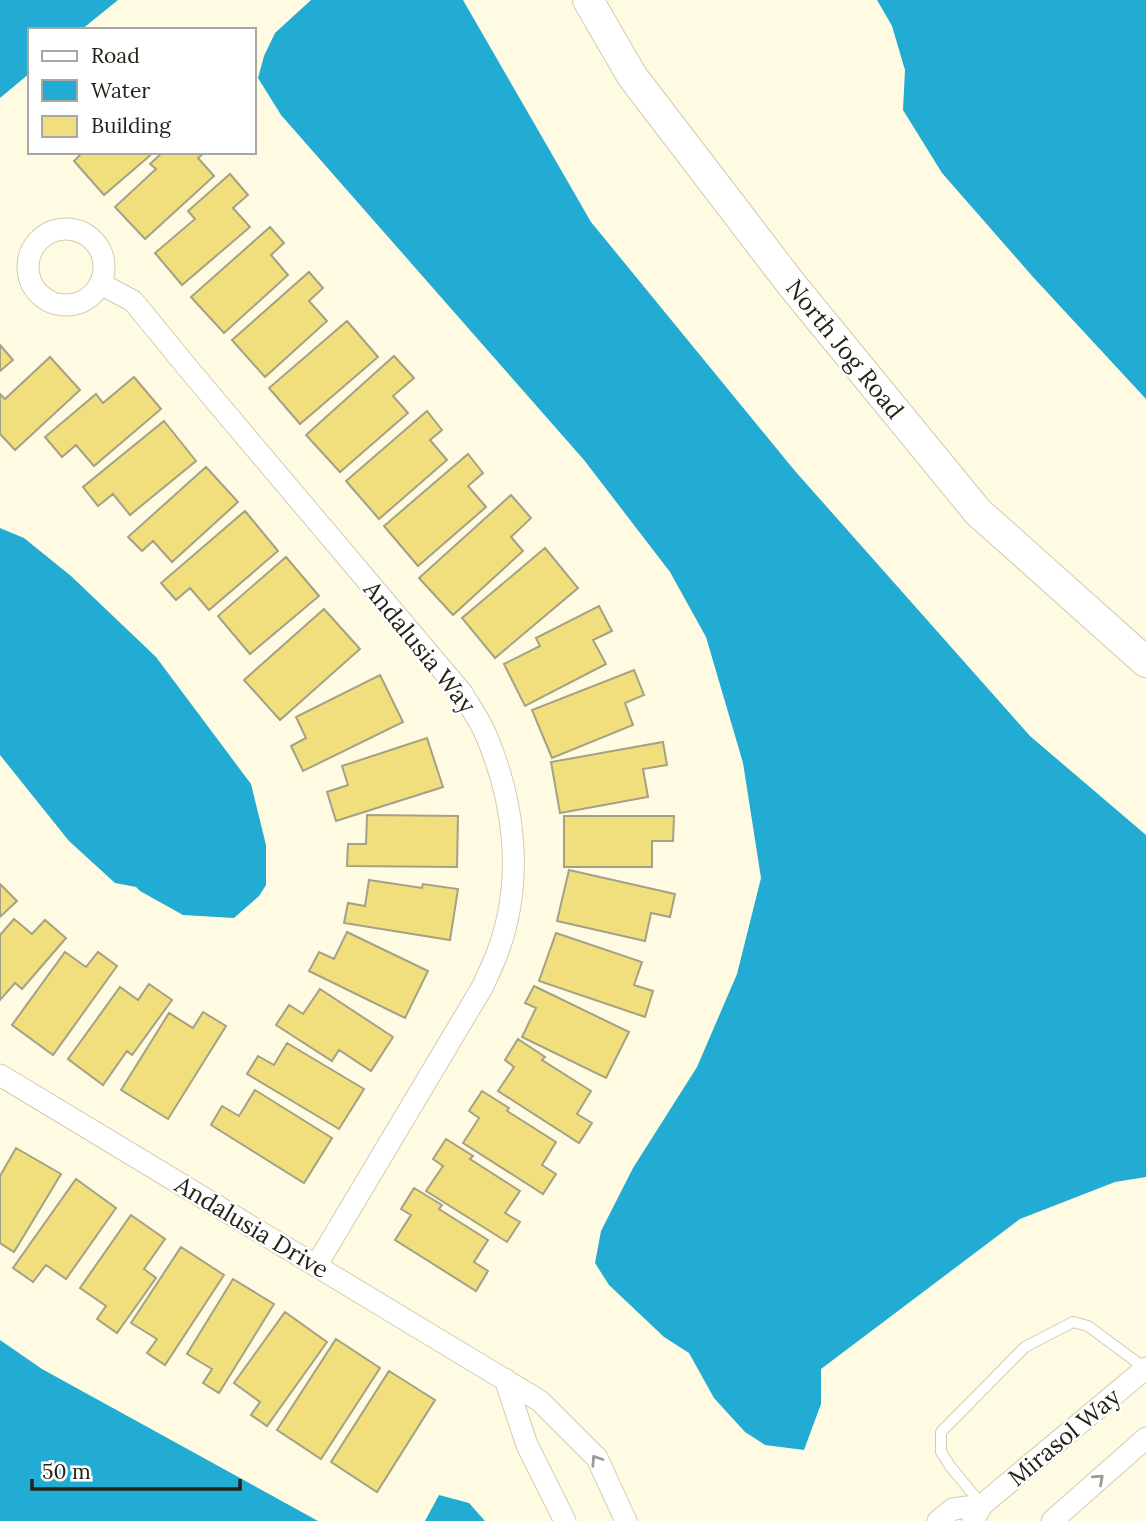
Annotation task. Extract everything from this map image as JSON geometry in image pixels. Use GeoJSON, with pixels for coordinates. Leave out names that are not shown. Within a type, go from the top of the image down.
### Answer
{"type":"FeatureCollection","features":[{"type":"Feature","properties":{"kind":"street","name":"North Jog Road"},"geometry":{"type":"LineString","coordinates":[[588,0],[640,87],[792,285],[978,512],[1146,662]]}},
{"type":"Feature","properties":{"kind":"street","name":"Andalusia Way"},"geometry":{"type":"LineString","coordinates":[[101,284],[133,301],[462,693],[485,732],[502,774],[511,817],[514,862],[510,906],[499,949],[483,986],[316,1266]]}},
{"type":"Feature","properties":{"kind":"street","name":"Andalusia Drive"},"geometry":{"type":"LineString","coordinates":[[0,1075],[540,1401],[597,1458],[626,1521]]}},
{"type":"Feature","properties":{"kind":"street","name":"Mirasol Way"},"geometry":{"type":"LineString","coordinates":[[938,1521],[953,1509],[977,1513],[1146,1368]]}},
{"type":"Feature","properties":{"kind":"street"},"geometry":{"type":"LineString","coordinates":[[505,1379],[527,1445],[565,1521]]}},
{"type":"Feature","properties":{"kind":"street"},"geometry":{"type":"LineString","coordinates":[[1052,1521],[1146,1438]]}},
{"type":"Feature","properties":{"kind":"lane"},"geometry":{"type":"LineString","coordinates":[[977,1513],[941,1452],[941,1432],[1025,1347],[1073,1322],[1088,1326],[1146,1368]]}},
{"type":"Feature","properties":{"kind":"water"},"geometry":{"type":"Polygon","coordinates":[[[0,0],[118,0],[83,28],[28,28],[28,75],[0,98],[0,0]]]}},
{"type":"Feature","properties":{"kind":"water"},"geometry":{"type":"Polygon","coordinates":[[[311,0],[463,0],[591,222],[795,471],[1030,736],[1146,835],[1146,1177],[1115,1182],[1020,1219],[821,1369],[821,1404],[804,1450],[765,1445],[745,1432],[714,1398],[689,1353],[664,1337],[609,1285],[595,1263],[601,1231],[633,1168],[697,1067],[737,974],[761,878],[743,763],[706,637],[670,572],[584,460],[281,115],[258,78],[264,56],[275,33],[311,0]]]}},
{"type":"Feature","properties":{"kind":"water"},"geometry":{"type":"Polygon","coordinates":[[[877,0],[1146,0],[1146,399],[1033,277],[942,173],[903,110],[905,70],[892,26],[877,0]]]}},
{"type":"Feature","properties":{"kind":"water"},"geometry":{"type":"Polygon","coordinates":[[[0,528],[24,538],[71,576],[156,657],[251,784],[266,845],[266,885],[259,896],[234,918],[183,915],[136,887],[115,883],[69,841],[0,755],[0,528]]]}},
{"type":"Feature","properties":{"kind":"water"},"geometry":{"type":"Polygon","coordinates":[[[0,1340],[42,1369],[318,1521],[0,1521],[0,1340]]]}},
{"type":"Feature","properties":{"kind":"water"},"geometry":{"type":"Polygon","coordinates":[[[439,1495],[469,1503],[485,1521],[425,1521],[439,1495]]]}},
{"type":"Feature","properties":{"kind":"building"},"geometry":{"type":"Polygon","coordinates":[[[81,154],[152,154],[104,195],[74,161],[81,154]]]}},
{"type":"Feature","properties":{"kind":"building"},"geometry":{"type":"Polygon","coordinates":[[[161,154],[203,154],[198,158],[214,176],[145,239],[115,207],[156,169],[150,164],[161,154]]]}},
{"type":"Feature","properties":{"kind":"building"},"geometry":{"type":"Polygon","coordinates":[[[230,174],[248,195],[233,208],[250,227],[182,285],[155,253],[195,219],[188,211],[230,174]]]}},
{"type":"Feature","properties":{"kind":"building"},"geometry":{"type":"Polygon","coordinates":[[[270,227],[284,243],[271,255],[288,275],[224,333],[191,297],[270,227]]]}},
{"type":"Feature","properties":{"kind":"building"},"geometry":{"type":"Polygon","coordinates":[[[309,272],[323,288],[309,301],[327,321],[265,377],[232,340],[309,272]]]}},
{"type":"Feature","properties":{"kind":"building"},"geometry":{"type":"Polygon","coordinates":[[[347,321],[378,357],[300,424],[269,388],[347,321]]]}},
{"type":"Feature","properties":{"kind":"building"},"geometry":{"type":"Polygon","coordinates":[[[0,345],[13,360],[0,371],[0,345]]]}},
{"type":"Feature","properties":{"kind":"building"},"geometry":{"type":"Polygon","coordinates":[[[394,356],[414,378],[393,396],[408,413],[340,472],[306,435],[394,356]]]}},
{"type":"Feature","properties":{"kind":"building"},"geometry":{"type":"Polygon","coordinates":[[[50,357],[80,390],[15,450],[0,434],[0,394],[5,399],[50,357]]]}},
{"type":"Feature","properties":{"kind":"building"},"geometry":{"type":"Polygon","coordinates":[[[134,377],[161,409],[94,466],[76,445],[62,457],[45,437],[96,394],[103,403],[134,377]]]}},
{"type":"Feature","properties":{"kind":"building"},"geometry":{"type":"Polygon","coordinates":[[[427,411],[442,430],[430,440],[447,460],[379,519],[346,481],[427,411]]]}},
{"type":"Feature","properties":{"kind":"building"},"geometry":{"type":"Polygon","coordinates":[[[164,421],[196,461],[130,515],[113,494],[98,506],[83,487],[164,421]]]}},
{"type":"Feature","properties":{"kind":"building"},"geometry":{"type":"Polygon","coordinates":[[[468,454],[483,473],[468,486],[486,507],[418,566],[384,526],[468,454]]]}},
{"type":"Feature","properties":{"kind":"building"},"geometry":{"type":"Polygon","coordinates":[[[206,467],[238,502],[172,562],[153,541],[142,551],[128,537],[206,467]]]}},
{"type":"Feature","properties":{"kind":"building"},"geometry":{"type":"Polygon","coordinates":[[[511,495],[531,518],[511,537],[523,551],[453,615],[419,578],[511,495]]]}},
{"type":"Feature","properties":{"kind":"building"},"geometry":{"type":"Polygon","coordinates":[[[245,511],[278,551],[209,610],[190,588],[176,600],[161,583],[245,511]]]}},
{"type":"Feature","properties":{"kind":"building"},"geometry":{"type":"Polygon","coordinates":[[[545,548],[578,588],[495,658],[462,618],[545,548]]]}},
{"type":"Feature","properties":{"kind":"building"},"geometry":{"type":"Polygon","coordinates":[[[286,557],[319,596],[250,654],[218,616],[286,557]]]}},
{"type":"Feature","properties":{"kind":"building"},"geometry":{"type":"Polygon","coordinates":[[[599,606],[612,631],[593,640],[606,664],[525,706],[504,664],[540,646],[536,638],[599,606]]]}},
{"type":"Feature","properties":{"kind":"building"},"geometry":{"type":"Polygon","coordinates":[[[324,609],[360,649],[280,720],[244,680],[324,609]]]}},
{"type":"Feature","properties":{"kind":"building"},"geometry":{"type":"Polygon","coordinates":[[[634,670],[644,695],[625,703],[633,725],[552,758],[532,710],[634,670]]]}},
{"type":"Feature","properties":{"kind":"building"},"geometry":{"type":"Polygon","coordinates":[[[380,675],[403,722],[303,771],[291,746],[306,738],[296,717],[380,675]]]}},
{"type":"Feature","properties":{"kind":"building"},"geometry":{"type":"Polygon","coordinates":[[[427,738],[443,787],[336,821],[327,792],[348,785],[342,766],[427,738]]]}},
{"type":"Feature","properties":{"kind":"building"},"geometry":{"type":"Polygon","coordinates":[[[663,742],[667,765],[643,769],[648,797],[560,813],[551,762],[663,742]]]}},
{"type":"Feature","properties":{"kind":"building"},"geometry":{"type":"Polygon","coordinates":[[[367,815],[458,816],[457,867],[347,866],[348,844],[366,844],[367,815]]]}},
{"type":"Feature","properties":{"kind":"building"},"geometry":{"type":"Polygon","coordinates":[[[564,816],[674,816],[673,841],[652,841],[652,867],[564,867],[564,816]]]}},
{"type":"Feature","properties":{"kind":"building"},"geometry":{"type":"Polygon","coordinates":[[[569,870],[675,894],[670,917],[651,913],[645,941],[557,921],[569,870]]]}},
{"type":"Feature","properties":{"kind":"building"},"geometry":{"type":"Polygon","coordinates":[[[369,880],[422,888],[423,884],[458,889],[450,940],[344,923],[348,903],[365,906],[369,880]]]}},
{"type":"Feature","properties":{"kind":"building"},"geometry":{"type":"Polygon","coordinates":[[[0,884],[17,901],[0,917],[0,884]]]}},
{"type":"Feature","properties":{"kind":"building"},"geometry":{"type":"Polygon","coordinates":[[[14,919],[32,934],[45,920],[66,938],[22,989],[15,983],[0,1000],[0,935],[14,919]]]}},
{"type":"Feature","properties":{"kind":"building"},"geometry":{"type":"Polygon","coordinates":[[[347,932],[428,971],[405,1018],[309,971],[319,952],[334,959],[347,932]]]}},
{"type":"Feature","properties":{"kind":"building"},"geometry":{"type":"Polygon","coordinates":[[[556,933],[642,962],[634,985],[653,991],[645,1017],[539,981],[556,933]]]}},
{"type":"Feature","properties":{"kind":"building"},"geometry":{"type":"Polygon","coordinates":[[[65,952],[86,967],[98,952],[117,966],[53,1055],[12,1025],[65,952]]]}},
{"type":"Feature","properties":{"kind":"building"},"geometry":{"type":"Polygon","coordinates":[[[149,984],[172,1000],[132,1055],[127,1051],[103,1085],[68,1059],[120,987],[138,1000],[149,984]]]}},
{"type":"Feature","properties":{"kind":"building"},"geometry":{"type":"Polygon","coordinates":[[[534,986],[629,1032],[606,1078],[522,1037],[536,1008],[525,1003],[534,986]]]}},
{"type":"Feature","properties":{"kind":"building"},"geometry":{"type":"Polygon","coordinates":[[[320,989],[393,1037],[371,1071],[339,1050],[332,1061],[276,1025],[289,1005],[303,1014],[320,989]]]}},
{"type":"Feature","properties":{"kind":"building"},"geometry":{"type":"Polygon","coordinates":[[[203,1012],[226,1026],[168,1119],[121,1090],[169,1013],[193,1028],[203,1012]]]}},
{"type":"Feature","properties":{"kind":"building"},"geometry":{"type":"Polygon","coordinates":[[[518,1039],[545,1057],[542,1060],[591,1091],[577,1114],[592,1123],[579,1143],[498,1091],[514,1067],[505,1060],[518,1039]]]}},
{"type":"Feature","properties":{"kind":"building"},"geometry":{"type":"Polygon","coordinates":[[[287,1043],[364,1089],[339,1129],[247,1074],[258,1056],[274,1065],[287,1043]]]}},
{"type":"Feature","properties":{"kind":"building"},"geometry":{"type":"Polygon","coordinates":[[[255,1090],[332,1138],[304,1183],[211,1125],[222,1106],[239,1116],[255,1090]]]}},
{"type":"Feature","properties":{"kind":"building"},"geometry":{"type":"Polygon","coordinates":[[[482,1091],[509,1108],[507,1111],[556,1142],[542,1165],[556,1174],[543,1194],[463,1143],[479,1118],[469,1111],[482,1091]]]}},
{"type":"Feature","properties":{"kind":"building"},"geometry":{"type":"Polygon","coordinates":[[[446,1139],[473,1156],[470,1159],[520,1191],[505,1213],[520,1222],[507,1242],[426,1191],[443,1166],[433,1159],[446,1139]]]}},
{"type":"Feature","properties":{"kind":"building"},"geometry":{"type":"Polygon","coordinates":[[[16,1148],[61,1174],[14,1252],[0,1243],[0,1176],[16,1148]]]}},
{"type":"Feature","properties":{"kind":"building"},"geometry":{"type":"Polygon","coordinates":[[[76,1179],[116,1208],[66,1279],[46,1265],[33,1282],[13,1268],[76,1179]]]}},
{"type":"Feature","properties":{"kind":"building"},"geometry":{"type":"Polygon","coordinates":[[[414,1188],[442,1205],[439,1209],[488,1240],[474,1262],[488,1271],[476,1291],[395,1240],[411,1215],[401,1209],[414,1188]]]}},
{"type":"Feature","properties":{"kind":"building"},"geometry":{"type":"Polygon","coordinates":[[[131,1215],[165,1239],[144,1269],[156,1278],[117,1333],[97,1319],[106,1306],[80,1288],[131,1215]]]}},
{"type":"Feature","properties":{"kind":"building"},"geometry":{"type":"Polygon","coordinates":[[[181,1247],[224,1275],[165,1365],[147,1353],[157,1339],[131,1323],[181,1247]]]}},
{"type":"Feature","properties":{"kind":"building"},"geometry":{"type":"Polygon","coordinates":[[[233,1279],[274,1304],[219,1393],[203,1383],[212,1369],[187,1354],[233,1279]]]}},
{"type":"Feature","properties":{"kind":"building"},"geometry":{"type":"Polygon","coordinates":[[[285,1312],[327,1342],[267,1426],[251,1415],[260,1402],[234,1383],[285,1312]]]}},
{"type":"Feature","properties":{"kind":"building"},"geometry":{"type":"Polygon","coordinates":[[[336,1339],[380,1368],[321,1459],[277,1430],[336,1339]]]}},
{"type":"Feature","properties":{"kind":"building"},"geometry":{"type":"Polygon","coordinates":[[[389,1371],[435,1400],[377,1492],[331,1462],[389,1371]]]}}]}
